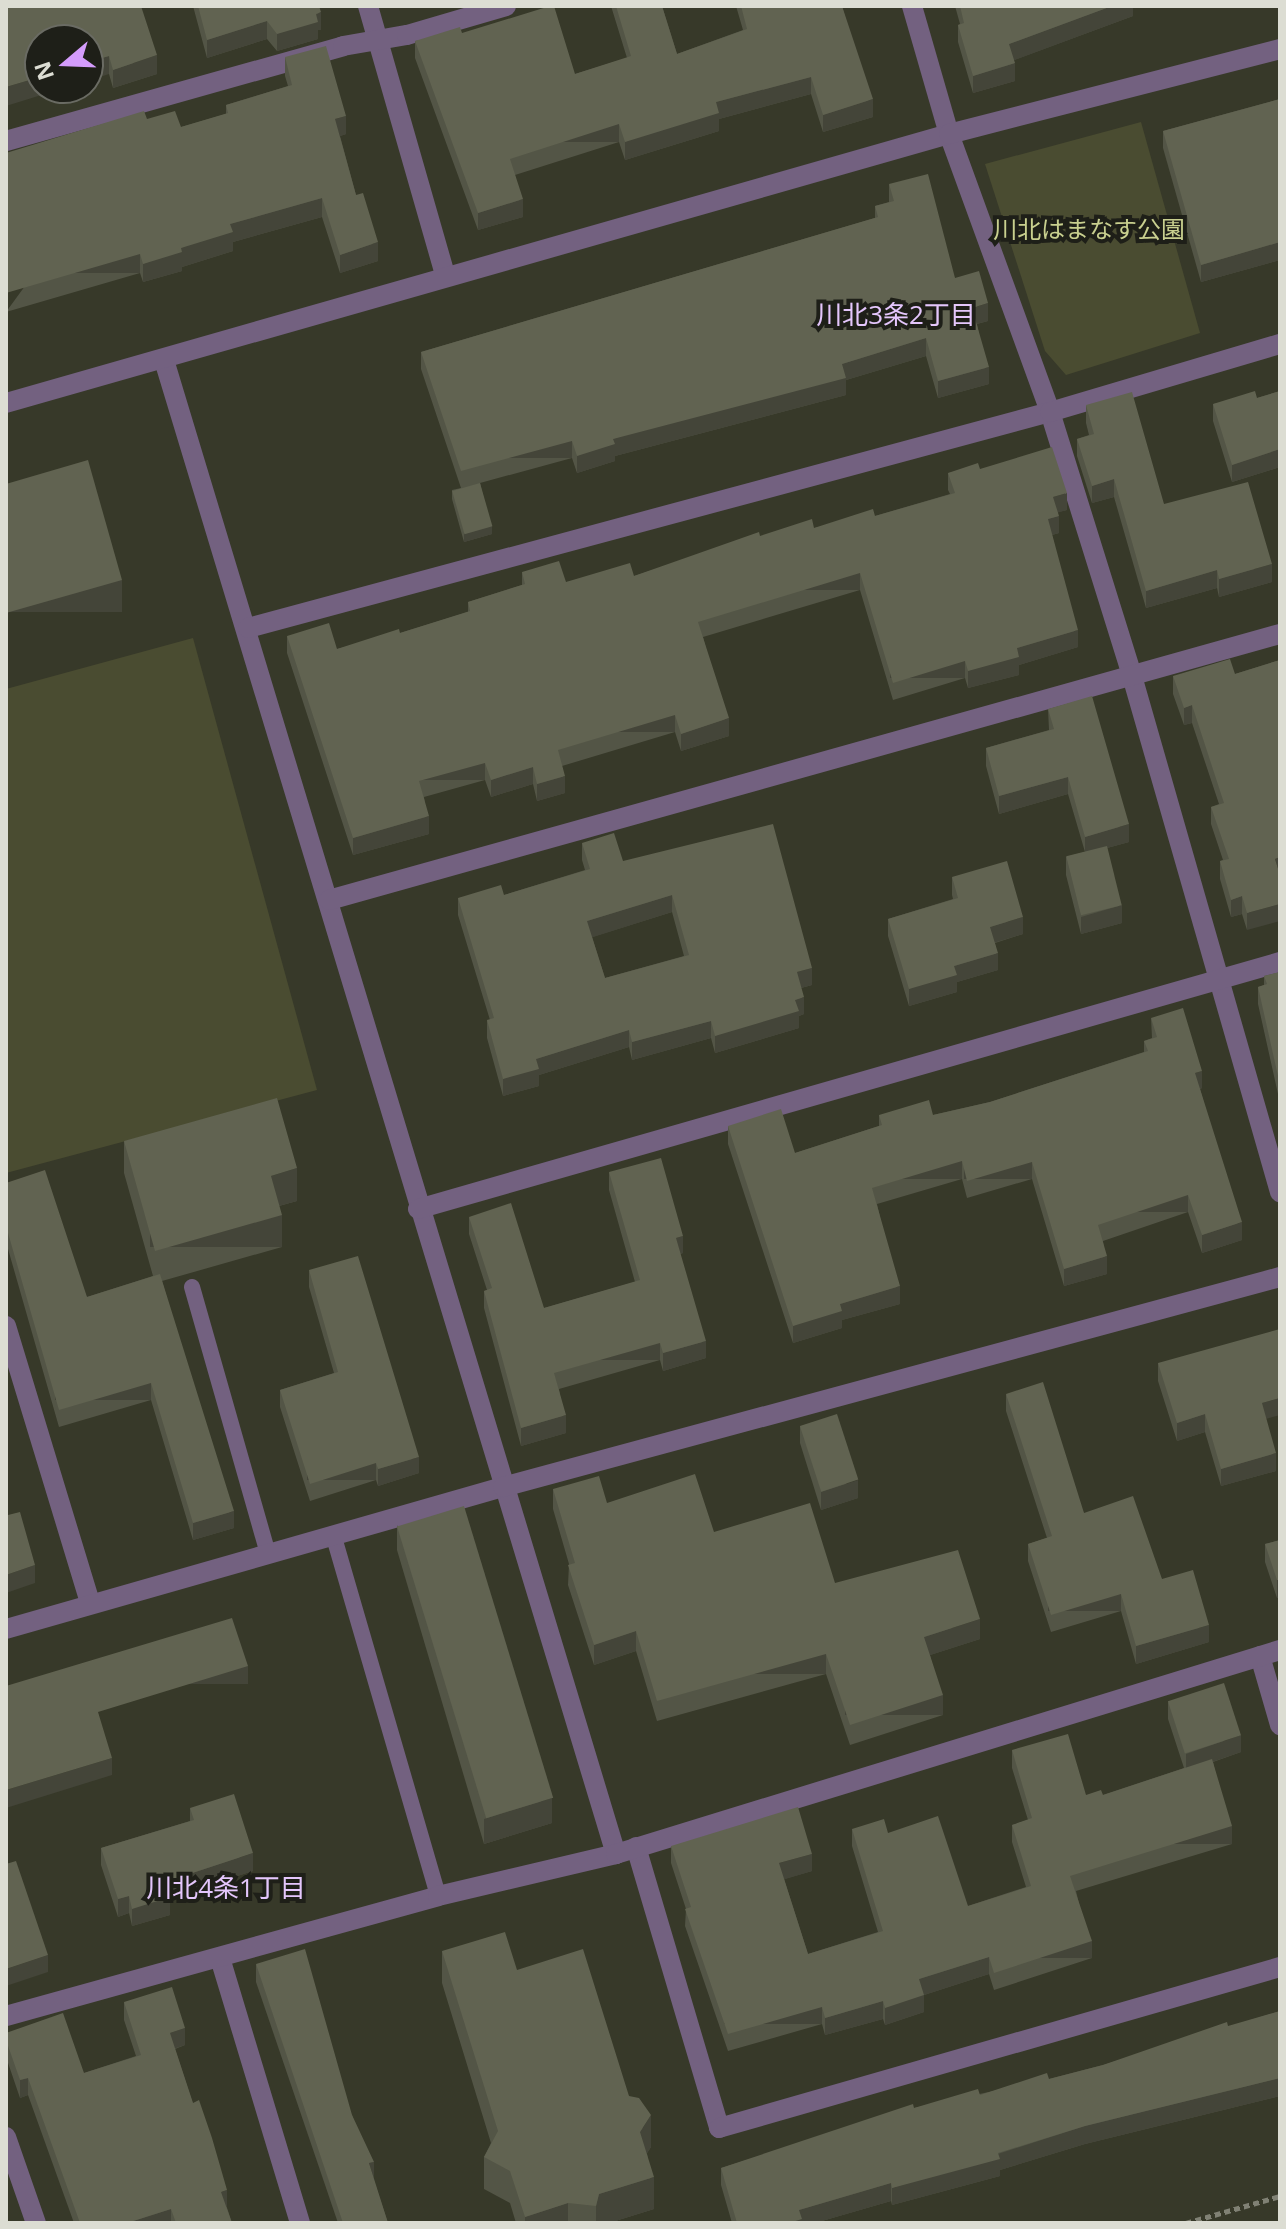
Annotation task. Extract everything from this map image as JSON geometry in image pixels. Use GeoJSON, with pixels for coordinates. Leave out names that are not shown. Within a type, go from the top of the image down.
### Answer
{"type":"FeatureCollection","features":[{"type":"Feature","properties":{"kind":"street"},"geometry":{"type":"LineString","coordinates":[[368,6],[445,274]]}},
{"type":"Feature","properties":{"kind":"street"},"geometry":{"type":"LineString","coordinates":[[6,141],[506,6]]}},
{"type":"Feature","properties":{"kind":"street"},"geometry":{"type":"LineString","coordinates":[[912,6],[949,134],[1050,412],[1132,676],[1280,1192]]}},
{"type":"Feature","properties":{"kind":"street"},"geometry":{"type":"LineString","coordinates":[[6,403],[164,360],[445,274],[949,134],[1280,49]]}},
{"type":"Feature","properties":{"kind":"street"},"geometry":{"type":"LineString","coordinates":[[248,628],[1050,412],[1280,344]]}},
{"type":"Feature","properties":{"kind":"street"},"geometry":{"type":"LineString","coordinates":[[164,360],[248,628],[418,1209],[616,1854]]}},
{"type":"Feature","properties":{"kind":"street"},"geometry":{"type":"LineString","coordinates":[[329,900],[1280,634]]}},
{"type":"Feature","properties":{"kind":"street"},"geometry":{"type":"LineString","coordinates":[[418,1209],[1280,962]]}},
{"type":"Feature","properties":{"kind":"street"},"geometry":{"type":"LineString","coordinates":[[6,1629],[503,1487],[1280,1277]]}},
{"type":"Feature","properties":{"kind":"street"},"geometry":{"type":"LineString","coordinates":[[6,1326],[90,1603]]}},
{"type":"Feature","properties":{"kind":"street"},"geometry":{"type":"LineString","coordinates":[[6,2016],[438,1896],[616,1854],[1270,1653],[1280,1725]]}},
{"type":"Feature","properties":{"kind":"street"},"geometry":{"type":"LineString","coordinates":[[636,1847],[719,2128],[1280,1967]]}},
{"type":"Feature","properties":{"kind":"street"},"geometry":{"type":"LineString","coordinates":[[220,1958],[300,2223]]}},
{"type":"Feature","properties":{"kind":"street"},"geometry":{"type":"LineString","coordinates":[[6,2137],[36,2223]]}},
{"type":"Feature","properties":{"kind":"lane"},"geometry":{"type":"LineString","coordinates":[[192,1287],[268,1553]]}},
{"type":"Feature","properties":{"kind":"lane"},"geometry":{"type":"LineString","coordinates":[[333,1534],[438,1896]]}},
{"type":"Feature","properties":{"kind":"path"},"geometry":{"type":"LineString","coordinates":[[1186,2223],[1280,2196]]}},
{"type":"Feature","properties":{"kind":"green space","name":"川北はまなす公園"},"geometry":{"type":"Polygon","coordinates":[[[1141,122],[1200,333],[1066,375],[1045,351],[985,164],[1141,122]]]}},
{"type":"Feature","properties":{"kind":"green space"},"geometry":{"type":"Polygon","coordinates":[[[193,638],[317,1090],[6,1173],[6,689],[193,638]]]}},
{"type":"Feature","properties":{"kind":"building"},"geometry":{"type":"Polygon","coordinates":[[[6,6],[141,6],[157,55],[113,70],[109,56],[104,57],[104,24],[24,24],[24,82],[6,87],[6,6]]]}},
{"type":"Feature","properties":{"kind":"building"},"geometry":{"type":"Polygon","coordinates":[[[198,6],[319,6],[321,12],[316,14],[318,22],[277,34],[267,21],[207,40],[198,6]]]}},
{"type":"Feature","properties":{"kind":"building"},"geometry":{"type":"Polygon","coordinates":[[[554,6],[575,74],[631,56],[616,6],[662,6],[677,54],[747,29],[741,6],[842,6],[873,99],[823,115],[811,77],[716,102],[719,113],[625,142],[619,124],[510,159],[523,199],[478,213],[415,41],[460,27],[462,33],[554,6]]]}},
{"type":"Feature","properties":{"kind":"building"},"geometry":{"type":"Polygon","coordinates":[[[960,6],[1112,6],[1009,44],[1015,63],[973,76],[958,25],[964,23],[960,6]]]}},
{"type":"Feature","properties":{"kind":"building"},"geometry":{"type":"Polygon","coordinates":[[[326,46],[346,116],[335,119],[356,195],[363,193],[378,242],[340,255],[322,198],[230,224],[233,232],[143,264],[140,254],[6,293],[6,153],[144,111],[147,119],[175,111],[181,127],[228,113],[226,105],[292,85],[285,57],[326,46]]]}},
{"type":"Feature","properties":{"kind":"building"},"geometry":{"type":"Polygon","coordinates":[[[1280,99],[1280,242],[1201,265],[1163,131],[1280,99]]]}},
{"type":"Feature","properties":{"kind":"building"},"geometry":{"type":"Polygon","coordinates":[[[928,174],[955,278],[979,271],[988,303],[972,308],[989,367],[938,381],[926,338],[842,364],[846,378],[613,439],[615,444],[577,456],[572,441],[461,471],[421,352],[878,217],[875,206],[894,201],[889,184],[928,174]]]}},
{"type":"Feature","properties":{"kind":"building"},"geometry":{"type":"Polygon","coordinates":[[[1255,391],[1257,398],[1280,391],[1280,449],[1232,465],[1213,404],[1255,391]]]}},
{"type":"Feature","properties":{"kind":"building"},"geometry":{"type":"Polygon","coordinates":[[[1132,392],[1164,504],[1248,482],[1272,564],[1219,579],[1217,570],[1146,591],[1114,479],[1092,486],[1077,439],[1094,434],[1086,405],[1132,392]]]}},
{"type":"Feature","properties":{"kind":"building"},"geometry":{"type":"Polygon","coordinates":[[[1052,447],[1067,493],[1053,497],[1059,516],[1048,519],[1078,630],[1017,648],[1019,657],[968,671],[965,661],[893,683],[860,573],[698,622],[729,718],[681,734],[675,715],[558,750],[565,776],[537,784],[533,767],[491,780],[485,763],[419,781],[429,816],[353,838],[287,636],[329,623],[337,649],[399,629],[400,633],[470,611],[468,602],[525,584],[522,572],[559,561],[566,582],[630,563],[634,576],[759,532],[760,536],[812,519],[814,528],[873,509],[875,516],[955,493],[948,473],[978,463],[980,469],[1052,447]]]}},
{"type":"Feature","properties":{"kind":"building"},"geometry":{"type":"Polygon","coordinates":[[[88,460],[122,580],[6,613],[6,484],[88,460]]]}},
{"type":"Feature","properties":{"kind":"building"},"geometry":{"type":"Polygon","coordinates":[[[480,483],[492,526],[465,534],[452,491],[480,483]]]}},
{"type":"Feature","properties":{"kind":"building"},"geometry":{"type":"Polygon","coordinates":[[[1230,659],[1235,674],[1280,660],[1280,857],[1275,859],[1280,875],[1280,904],[1247,913],[1242,896],[1231,900],[1220,861],[1229,859],[1211,807],[1224,803],[1192,705],[1184,708],[1173,676],[1230,659]]]}},
{"type":"Feature","properties":{"kind":"building"},"geometry":{"type":"Polygon","coordinates":[[[1092,696],[1129,824],[1085,837],[1068,777],[999,796],[986,748],[1054,729],[1048,709],[1092,696]]]}},
{"type":"Feature","properties":{"kind":"building"},"geometry":{"type":"Polygon","coordinates":[[[773,824],[812,968],[797,972],[804,997],[795,1000],[799,1011],[715,1036],[711,1021],[632,1042],[629,1030],[536,1059],[539,1069],[503,1079],[487,1020],[494,1018],[458,898],[501,885],[504,895],[590,869],[582,843],[614,833],[623,861],[773,824]],[[672,895],[587,921],[605,978],[689,955],[672,895]]]}},
{"type":"Feature","properties":{"kind":"building"},"geometry":{"type":"Polygon","coordinates":[[[1107,846],[1122,905],[1081,915],[1066,856],[1107,846]]]}},
{"type":"Feature","properties":{"kind":"building"},"geometry":{"type":"Polygon","coordinates":[[[1007,861],[1023,917],[990,927],[998,953],[954,966],[957,975],[909,989],[888,919],[958,898],[952,877],[1007,861]]]}},
{"type":"Feature","properties":{"kind":"building"},"geometry":{"type":"Polygon","coordinates":[[[1280,972],[1278,1076],[1258,987],[1267,984],[1264,976],[1280,972]]]}},
{"type":"Feature","properties":{"kind":"building"},"geometry":{"type":"Polygon","coordinates":[[[1183,1008],[1202,1071],[1195,1073],[1242,1222],[1202,1235],[1188,1195],[1098,1225],[1107,1256],[1064,1269],[1032,1162],[967,1181],[962,1161],[872,1188],[900,1286],[840,1304],[842,1311],[793,1326],[728,1126],[781,1109],[795,1153],[882,1125],[879,1115],[929,1100],[933,1115],[990,1102],[1148,1051],[1144,1041],[1157,1037],[1151,1018],[1183,1008]]]}},
{"type":"Feature","properties":{"kind":"building"},"geometry":{"type":"Polygon","coordinates":[[[277,1098],[297,1168],[271,1176],[282,1215],[155,1251],[124,1141],[277,1098]]]}},
{"type":"Feature","properties":{"kind":"building"},"geometry":{"type":"Polygon","coordinates":[[[661,1158],[683,1236],[676,1238],[706,1341],[663,1353],[660,1343],[554,1373],[566,1415],[521,1428],[484,1291],[492,1288],[469,1217],[511,1203],[544,1308],[640,1280],[609,1172],[661,1158]]]}},
{"type":"Feature","properties":{"kind":"building"},"geometry":{"type":"Polygon","coordinates":[[[45,1170],[87,1297],[160,1274],[234,1511],[193,1523],[151,1383],[59,1410],[6,1226],[6,1183],[45,1170]]]}},
{"type":"Feature","properties":{"kind":"building"},"geometry":{"type":"Polygon","coordinates":[[[358,1256],[419,1457],[378,1469],[376,1463],[310,1484],[280,1390],[338,1372],[309,1270],[358,1256]]]}},
{"type":"Feature","properties":{"kind":"building"},"geometry":{"type":"Polygon","coordinates":[[[1280,1329],[1280,1398],[1262,1403],[1276,1453],[1221,1469],[1205,1414],[1177,1423],[1158,1363],[1280,1329]]]}},
{"type":"Feature","properties":{"kind":"building"},"geometry":{"type":"Polygon","coordinates":[[[1043,1382],[1084,1513],[1133,1496],[1162,1579],[1193,1570],[1209,1625],[1136,1646],[1121,1594],[1051,1615],[1028,1544],[1052,1536],[1006,1394],[1043,1382]]]}},
{"type":"Feature","properties":{"kind":"building"},"geometry":{"type":"Polygon","coordinates":[[[837,1414],[858,1480],[821,1492],[800,1426],[837,1414]]]}},
{"type":"Feature","properties":{"kind":"building"},"geometry":{"type":"Polygon","coordinates":[[[695,1474],[714,1532],[810,1503],[835,1583],[958,1550],[980,1619],[924,1637],[943,1695],[850,1725],[826,1654],[657,1701],[636,1631],[594,1645],[568,1565],[575,1563],[553,1489],[599,1476],[607,1503],[695,1474]]]}},
{"type":"Feature","properties":{"kind":"building"},"geometry":{"type":"Polygon","coordinates":[[[464,1506],[553,1798],[486,1818],[397,1526],[464,1506]]]}},
{"type":"Feature","properties":{"kind":"building"},"geometry":{"type":"Polygon","coordinates":[[[6,1507],[8,1515],[20,1512],[35,1565],[6,1575],[6,1507]]]}},
{"type":"Feature","properties":{"kind":"building"},"geometry":{"type":"Polygon","coordinates":[[[1280,1540],[1280,1580],[1277,1580],[1265,1544],[1280,1540]]]}},
{"type":"Feature","properties":{"kind":"building"},"geometry":{"type":"Polygon","coordinates":[[[232,1618],[248,1666],[98,1712],[112,1758],[6,1790],[6,1686],[232,1618]]]}},
{"type":"Feature","properties":{"kind":"building"},"geometry":{"type":"Polygon","coordinates":[[[1224,1683],[1241,1735],[1185,1754],[1168,1701],[1224,1683]]]}},
{"type":"Feature","properties":{"kind":"building"},"geometry":{"type":"Polygon","coordinates":[[[1068,1734],[1086,1795],[1101,1790],[1103,1795],[1212,1759],[1232,1826],[1070,1876],[1092,1941],[994,1973],[989,1957],[919,1979],[924,1995],[885,2008],[883,2001],[825,2018],[822,2007],[728,2034],[685,1909],[691,1907],[671,1846],[798,1807],[812,1854],[779,1863],[808,1954],[883,1931],[852,1829],[884,1819],[888,1833],[938,1816],[968,1906],[1031,1886],[1012,1825],[1032,1818],[1012,1750],[1068,1734]]]}},
{"type":"Feature","properties":{"kind":"building"},"geometry":{"type":"Polygon","coordinates":[[[234,1794],[253,1853],[165,1882],[170,1897],[132,1909],[129,1896],[118,1899],[101,1848],[194,1820],[190,1808],[234,1794]]]}},
{"type":"Feature","properties":{"kind":"building"},"geometry":{"type":"Polygon","coordinates":[[[16,1861],[48,1955],[6,1969],[6,1864],[16,1861]]]}},
{"type":"Feature","properties":{"kind":"building"},"geometry":{"type":"Polygon","coordinates":[[[505,1932],[517,1970],[583,1949],[629,2096],[639,2098],[651,2115],[640,2132],[654,2177],[599,2194],[596,2206],[568,2203],[525,2217],[510,2171],[484,2157],[498,2131],[442,1951],[505,1932]]]}},
{"type":"Feature","properties":{"kind":"building"},"geometry":{"type":"Polygon","coordinates":[[[305,1949],[352,2115],[374,2162],[369,2163],[388,2223],[343,2223],[256,1964],[305,1949]]]}},
{"type":"Feature","properties":{"kind":"building"},"geometry":{"type":"Polygon","coordinates":[[[172,1987],[185,2028],[170,2033],[193,2103],[199,2100],[212,2138],[227,2190],[221,2192],[232,2223],[176,2223],[171,2209],[127,2223],[80,2223],[28,2078],[20,2080],[6,2033],[63,2013],[84,2073],[141,2055],[124,2002],[172,1987]]]}},
{"type":"Feature","properties":{"kind":"building"},"geometry":{"type":"Polygon","coordinates":[[[1280,2011],[1280,2078],[1085,2126],[998,2153],[1000,2159],[892,2188],[891,2183],[799,2210],[802,2219],[789,2223],[737,2223],[721,2168],[913,2104],[914,2108],[978,2089],[980,2095],[1047,2073],[1049,2079],[1103,2065],[1227,2022],[1228,2026],[1280,2011]]]}},
{"type":"Feature","properties":{"kind":"district","name":"川北3条2丁目"},"geometry":{"type":"Point","coordinates":[896,315]}},
{"type":"Feature","properties":{"kind":"district","name":"川北4条1丁目"},"geometry":{"type":"Point","coordinates":[226,1888]}}]}
